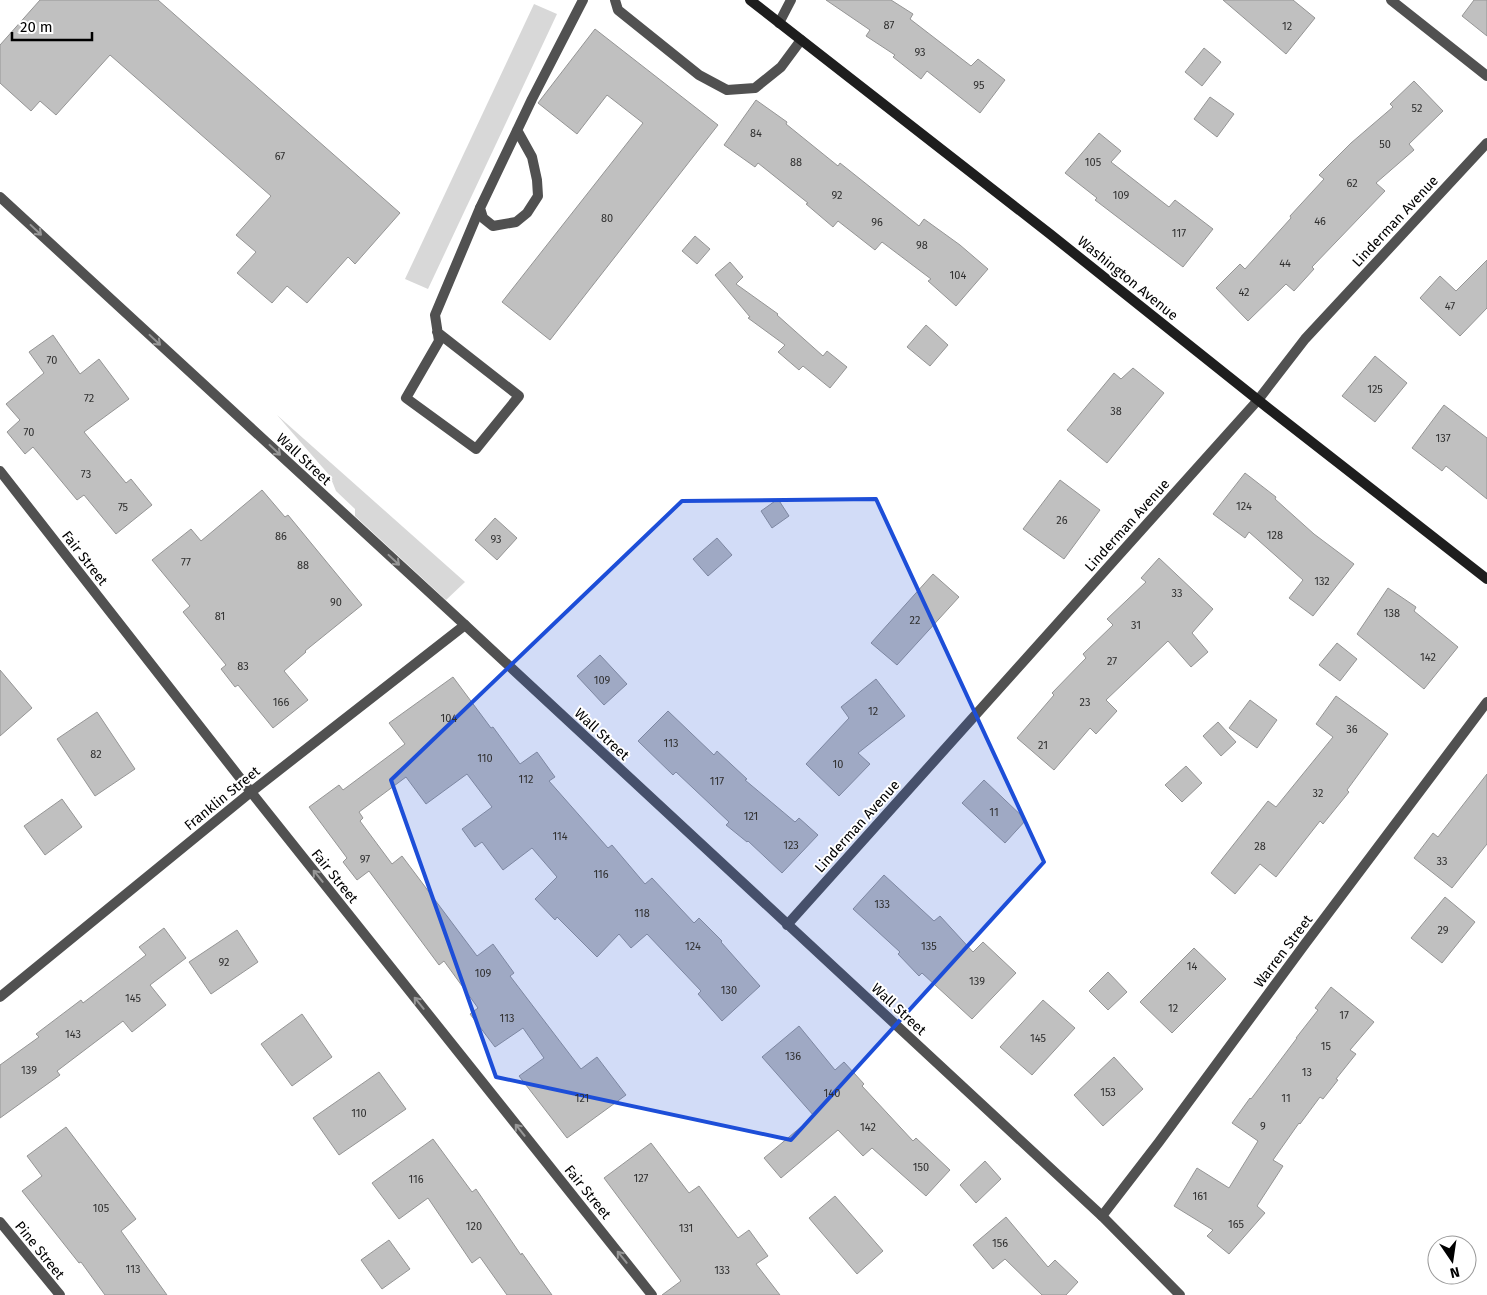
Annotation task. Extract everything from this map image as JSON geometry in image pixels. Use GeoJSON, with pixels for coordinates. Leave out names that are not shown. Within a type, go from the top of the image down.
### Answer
{"type":"FeatureCollection","features":[{"type":"Feature","properties":{"kind":"main road","name":"Washington Avenue"},"geometry":{"type":"LineString","coordinates":[[750,0],[1487,579]]}},
{"type":"Feature","properties":{"kind":"street"},"geometry":{"type":"LineString","coordinates":[[437,332],[519,396],[476,449],[406,398],[439,341],[437,332],[435,315],[480,208],[532,99],[583,0]]}},
{"type":"Feature","properties":{"kind":"street"},"geometry":{"type":"LineString","coordinates":[[615,0],[618,10],[700,75],[727,90],[755,88],[782,67],[801,40]]}},
{"type":"Feature","properties":{"kind":"street"},"geometry":{"type":"LineString","coordinates":[[779,23],[791,0]]}},
{"type":"Feature","properties":{"kind":"street"},"geometry":{"type":"LineString","coordinates":[[1391,0],[1487,76]]}},
{"type":"Feature","properties":{"kind":"street"},"geometry":{"type":"LineString","coordinates":[[480,208],[483,218],[493,226],[516,222],[527,213],[538,196],[532,157],[517,130]]}},
{"type":"Feature","properties":{"kind":"street","name":"Linderman Avenue"},"geometry":{"type":"LineString","coordinates":[[787,925],[1258,400],[1304,339],[1487,143]]}},
{"type":"Feature","properties":{"kind":"street","name":"Wall Street"},"geometry":{"type":"LineString","coordinates":[[0,197],[1102,1216],[1180,1295]]}},
{"type":"Feature","properties":{"kind":"street","name":"Fair Street"},"geometry":{"type":"LineString","coordinates":[[0,472],[251,792],[652,1295]]}},
{"type":"Feature","properties":{"kind":"street","name":"Franklin Street"},"geometry":{"type":"LineString","coordinates":[[0,997],[251,792],[464,625]]}},
{"type":"Feature","properties":{"kind":"street","name":"Warren Street"},"geometry":{"type":"LineString","coordinates":[[1102,1216],[1487,702]]}},
{"type":"Feature","properties":{"kind":"street","name":"Pine Street"},"geometry":{"type":"LineString","coordinates":[[0,1222],[60,1295]]}},
{"type":"Feature","properties":{"kind":"highlighted area"},"geometry":{"type":"Polygon","coordinates":[[[876,499],[1044,862],[791,1140],[496,1077],[391,780],[682,501],[876,499]]]}},
{"type":"Feature","properties":{"kind":"shaded area"},"geometry":{"type":"Polygon","coordinates":[[[534,4],[557,14],[428,289],[405,279],[534,4]]]}},
{"type":"Feature","properties":{"kind":"shaded area"},"geometry":{"type":"Polygon","coordinates":[[[277,415],[465,582],[446,600],[355,516],[355,509],[336,491],[330,476],[277,415]]]}},
{"type":"Feature","properties":{"kind":"building"},"geometry":{"type":"Polygon","coordinates":[[[40,0],[158,0],[400,213],[355,264],[348,257],[307,303],[287,286],[272,303],[237,273],[256,252],[236,235],[271,196],[110,55],[56,115],[40,101],[31,111],[0,83],[0,45],[40,0]]]}},
{"type":"Feature","properties":{"kind":"building"},"geometry":{"type":"Polygon","coordinates":[[[826,0],[891,0],[913,14],[910,19],[971,66],[978,59],[1005,80],[980,113],[927,71],[921,79],[893,57],[895,55],[866,36],[870,30],[826,0]]]}},
{"type":"Feature","properties":{"kind":"building"},"geometry":{"type":"Polygon","coordinates":[[[1223,0],[1293,0],[1315,18],[1286,54],[1223,0]]]}},
{"type":"Feature","properties":{"kind":"building"},"geometry":{"type":"Polygon","coordinates":[[[1474,0],[1487,0],[1487,36],[1462,16],[1474,0]]]}},
{"type":"Feature","properties":{"kind":"building"},"geometry":{"type":"Polygon","coordinates":[[[595,29],[718,125],[550,340],[502,302],[643,123],[607,95],[577,134],[538,103],[595,29]]]}},
{"type":"Feature","properties":{"kind":"building"},"geometry":{"type":"Polygon","coordinates":[[[1204,48],[1221,62],[1202,86],[1185,72],[1204,48]]]}},
{"type":"Feature","properties":{"kind":"building"},"geometry":{"type":"Polygon","coordinates":[[[1414,81],[1443,111],[1409,144],[1414,150],[1376,183],[1385,191],[1312,267],[1314,269],[1294,291],[1286,284],[1248,321],[1216,288],[1240,264],[1245,269],[1324,179],[1319,175],[1351,143],[1393,107],[1390,104],[1414,81]]]}},
{"type":"Feature","properties":{"kind":"building"},"geometry":{"type":"Polygon","coordinates":[[[1210,97],[1234,114],[1217,137],[1194,119],[1210,97]]]}},
{"type":"Feature","properties":{"kind":"building"},"geometry":{"type":"Polygon","coordinates":[[[756,100],[787,122],[786,124],[838,166],[840,163],[919,226],[924,219],[960,245],[988,269],[956,306],[928,281],[931,279],[882,242],[875,250],[838,221],[833,227],[806,204],[808,203],[758,163],[755,167],[724,145],[756,100]]]}},
{"type":"Feature","properties":{"kind":"building"},"geometry":{"type":"Polygon","coordinates":[[[1099,133],[1121,151],[1111,162],[1169,207],[1175,200],[1213,229],[1183,267],[1095,200],[1097,198],[1065,173],[1099,133]]]}},
{"type":"Feature","properties":{"kind":"building"},"geometry":{"type":"Polygon","coordinates":[[[695,236],[710,249],[697,264],[682,251],[695,236]]]}},
{"type":"Feature","properties":{"kind":"building"},"geometry":{"type":"Polygon","coordinates":[[[1487,260],[1487,308],[1460,336],[1420,298],[1440,276],[1456,291],[1487,260]]]}},
{"type":"Feature","properties":{"kind":"building"},"geometry":{"type":"Polygon","coordinates":[[[730,262],[743,277],[736,284],[778,314],[823,356],[827,351],[847,367],[830,388],[803,366],[799,370],[778,352],[785,345],[748,318],[750,317],[715,275],[730,262]]]}},
{"type":"Feature","properties":{"kind":"building"},"geometry":{"type":"Polygon","coordinates":[[[926,325],[948,345],[930,366],[907,347],[926,325]]]}},
{"type":"Feature","properties":{"kind":"building"},"geometry":{"type":"Polygon","coordinates":[[[53,335],[80,374],[99,359],[129,399],[84,432],[126,483],[131,479],[152,505],[116,534],[84,495],[77,500],[33,447],[25,454],[7,432],[20,420],[6,404],[44,373],[29,352],[53,335]]]}},
{"type":"Feature","properties":{"kind":"building"},"geometry":{"type":"Polygon","coordinates":[[[1375,356],[1407,383],[1375,422],[1342,396],[1375,356]]]}},
{"type":"Feature","properties":{"kind":"building"},"geometry":{"type":"Polygon","coordinates":[[[1133,368],[1164,393],[1107,463],[1067,430],[1114,373],[1121,379],[1133,368]]]}},
{"type":"Feature","properties":{"kind":"building"},"geometry":{"type":"Polygon","coordinates":[[[1444,405],[1487,438],[1487,499],[1446,466],[1442,471],[1412,448],[1444,405]]]}},
{"type":"Feature","properties":{"kind":"building"},"geometry":{"type":"Polygon","coordinates":[[[1245,473],[1276,497],[1275,499],[1314,534],[1354,564],[1313,616],[1289,598],[1303,580],[1249,532],[1245,538],[1213,514],[1245,473]]]}},
{"type":"Feature","properties":{"kind":"building"},"geometry":{"type":"Polygon","coordinates":[[[1060,480],[1100,510],[1064,559],[1023,529],[1060,480]]]}},
{"type":"Feature","properties":{"kind":"building"},"geometry":{"type":"Polygon","coordinates":[[[262,490],[285,517],[288,515],[362,605],[305,651],[284,671],[308,700],[273,728],[238,685],[235,687],[221,669],[226,665],[183,612],[190,606],[152,560],[191,529],[201,541],[262,490]]]}},
{"type":"Feature","properties":{"kind":"building"},"geometry":{"type":"Polygon","coordinates":[[[778,499],[789,516],[772,528],[761,511],[778,499]]]}},
{"type":"Feature","properties":{"kind":"building"},"geometry":{"type":"Polygon","coordinates":[[[495,518],[517,538],[497,560],[475,540],[495,518]]]}},
{"type":"Feature","properties":{"kind":"building"},"geometry":{"type":"Polygon","coordinates":[[[717,538],[732,555],[708,576],[693,559],[717,538]]]}},
{"type":"Feature","properties":{"kind":"building"},"geometry":{"type":"Polygon","coordinates":[[[1159,558],[1213,609],[1192,633],[1208,652],[1191,667],[1168,641],[1106,700],[1117,711],[1096,734],[1090,728],[1054,770],[1017,738],[1054,695],[1052,693],[1086,658],[1083,654],[1113,625],[1107,619],[1146,582],[1141,578],[1159,558]]]}},
{"type":"Feature","properties":{"kind":"building"},"geometry":{"type":"Polygon","coordinates":[[[933,574],[959,597],[897,665],[871,643],[933,574]]]}},
{"type":"Feature","properties":{"kind":"building"},"geometry":{"type":"Polygon","coordinates":[[[1388,588],[1416,607],[1414,611],[1458,647],[1424,689],[1357,634],[1388,588]]]}},
{"type":"Feature","properties":{"kind":"building"},"geometry":{"type":"Polygon","coordinates":[[[1337,643],[1357,659],[1340,681],[1319,665],[1337,643]]]}},
{"type":"Feature","properties":{"kind":"building"},"geometry":{"type":"Polygon","coordinates":[[[600,655],[627,684],[604,705],[577,676],[600,655]]]}},
{"type":"Feature","properties":{"kind":"building"},"geometry":{"type":"Polygon","coordinates":[[[0,670],[32,708],[0,736],[0,670]]]}},
{"type":"Feature","properties":{"kind":"building"},"geometry":{"type":"Polygon","coordinates":[[[453,677],[520,764],[537,752],[555,777],[549,781],[608,848],[612,845],[645,884],[652,878],[694,923],[699,918],[722,941],[760,986],[722,1021],[698,994],[701,991],[647,934],[631,948],[619,934],[597,957],[557,917],[555,920],[535,899],[557,877],[532,848],[503,870],[482,842],[475,847],[462,829],[492,807],[467,774],[426,804],[406,777],[359,812],[363,818],[360,821],[392,864],[402,856],[477,956],[493,944],[514,973],[510,976],[581,1069],[597,1057],[626,1095],[567,1138],[519,1076],[544,1058],[523,1028],[495,1047],[470,1014],[478,1008],[444,961],[439,965],[369,871],[357,880],[343,862],[347,858],[309,807],[339,785],[343,790],[405,744],[389,723],[453,677]]]}},
{"type":"Feature","properties":{"kind":"building"},"geometry":{"type":"Polygon","coordinates":[[[876,679],[905,716],[858,753],[870,764],[839,796],[806,764],[849,718],[841,707],[876,679]]]}},
{"type":"Feature","properties":{"kind":"building"},"geometry":{"type":"Polygon","coordinates":[[[1336,696],[1388,734],[1347,790],[1349,792],[1323,824],[1320,821],[1276,877],[1260,864],[1235,894],[1211,873],[1268,801],[1276,807],[1333,737],[1316,724],[1336,696]]]}},
{"type":"Feature","properties":{"kind":"building"},"geometry":{"type":"Polygon","coordinates":[[[1250,700],[1277,720],[1257,748],[1229,728],[1250,700]]]}},
{"type":"Feature","properties":{"kind":"building"},"geometry":{"type":"Polygon","coordinates":[[[668,711],[714,755],[717,751],[747,779],[745,780],[795,822],[799,818],[818,835],[782,873],[748,841],[726,825],[729,822],[676,772],[673,775],[638,741],[668,711]]]}},
{"type":"Feature","properties":{"kind":"building"},"geometry":{"type":"Polygon","coordinates":[[[97,712],[135,769],[95,796],[57,739],[97,712]]]}},
{"type":"Feature","properties":{"kind":"building"},"geometry":{"type":"Polygon","coordinates":[[[1218,722],[1236,742],[1221,756],[1203,736],[1218,722]]]}},
{"type":"Feature","properties":{"kind":"building"},"geometry":{"type":"Polygon","coordinates":[[[1186,766],[1202,783],[1182,802],[1165,785],[1186,766]]]}},
{"type":"Feature","properties":{"kind":"building"},"geometry":{"type":"Polygon","coordinates":[[[1487,774],[1487,844],[1452,888],[1414,858],[1433,833],[1438,837],[1487,774]]]}},
{"type":"Feature","properties":{"kind":"building"},"geometry":{"type":"Polygon","coordinates":[[[984,780],[1026,820],[1005,843],[962,803],[984,780]]]}},
{"type":"Feature","properties":{"kind":"building"},"geometry":{"type":"Polygon","coordinates":[[[62,799],[82,827],[45,855],[24,826],[62,799]]]}},
{"type":"Feature","properties":{"kind":"building"},"geometry":{"type":"Polygon","coordinates":[[[884,875],[934,921],[940,916],[973,952],[983,942],[1016,973],[972,1019],[922,973],[919,976],[898,954],[900,952],[853,909],[884,875]]]}},
{"type":"Feature","properties":{"kind":"building"},"geometry":{"type":"Polygon","coordinates":[[[1445,897],[1475,922],[1442,963],[1411,938],[1445,897]]]}},
{"type":"Feature","properties":{"kind":"building"},"geometry":{"type":"Polygon","coordinates":[[[164,928],[186,958],[150,985],[166,1005],[132,1032],[123,1021],[57,1071],[60,1075],[0,1118],[0,1065],[39,1037],[36,1034],[81,1000],[83,1003],[146,955],[139,947],[164,928]]]}},
{"type":"Feature","properties":{"kind":"building"},"geometry":{"type":"Polygon","coordinates":[[[237,930],[258,962],[211,994],[189,962],[237,930]]]}},
{"type":"Feature","properties":{"kind":"building"},"geometry":{"type":"Polygon","coordinates":[[[1194,948],[1226,979],[1172,1033],[1140,1002],[1194,948]]]}},
{"type":"Feature","properties":{"kind":"building"},"geometry":{"type":"Polygon","coordinates":[[[1108,972],[1127,992],[1108,1010],[1089,991],[1108,972]]]}},
{"type":"Feature","properties":{"kind":"building"},"geometry":{"type":"Polygon","coordinates":[[[1331,987],[1374,1022],[1350,1050],[1356,1054],[1336,1079],[1338,1080],[1323,1099],[1320,1097],[1273,1160],[1283,1166],[1257,1206],[1265,1213],[1229,1254],[1207,1236],[1213,1230],[1174,1206],[1197,1168],[1229,1188],[1258,1141],[1232,1123],[1318,1010],[1315,1008],[1331,987]]]}},
{"type":"Feature","properties":{"kind":"building"},"geometry":{"type":"Polygon","coordinates":[[[1043,1000],[1075,1028],[1032,1075],[1000,1047],[1043,1000]]]}},
{"type":"Feature","properties":{"kind":"building"},"geometry":{"type":"Polygon","coordinates":[[[302,1014],[332,1057],[292,1086],[261,1044],[302,1014]]]}},
{"type":"Feature","properties":{"kind":"building"},"geometry":{"type":"Polygon","coordinates":[[[799,1026],[835,1070],[844,1062],[864,1084],[862,1086],[913,1141],[916,1138],[950,1170],[926,1196],[872,1148],[863,1156],[838,1130],[781,1178],[764,1158],[814,1116],[762,1057],[799,1026]]]}},
{"type":"Feature","properties":{"kind":"building"},"geometry":{"type":"Polygon","coordinates":[[[1114,1057],[1143,1089],[1103,1126],[1074,1095],[1114,1057]]]}},
{"type":"Feature","properties":{"kind":"building"},"geometry":{"type":"Polygon","coordinates":[[[379,1072],[406,1109],[339,1155],[313,1118],[379,1072]]]}},
{"type":"Feature","properties":{"kind":"building"},"geometry":{"type":"Polygon","coordinates":[[[66,1127],[136,1219],[121,1231],[167,1295],[105,1295],[81,1262],[79,1263],[22,1191],[42,1176],[27,1156],[66,1127]]]}},
{"type":"Feature","properties":{"kind":"building"},"geometry":{"type":"Polygon","coordinates":[[[433,1139],[472,1192],[476,1189],[521,1255],[522,1253],[552,1295],[507,1295],[480,1257],[472,1263],[428,1198],[399,1219],[372,1183],[433,1139]]]}},
{"type":"Feature","properties":{"kind":"building"},"geometry":{"type":"Polygon","coordinates":[[[651,1143],[689,1193],[699,1186],[738,1238],[749,1230],[768,1256],[756,1264],[780,1295],[662,1295],[681,1281],[604,1178],[651,1143]]]}},
{"type":"Feature","properties":{"kind":"building"},"geometry":{"type":"Polygon","coordinates":[[[985,1161],[1001,1179],[976,1203],[960,1185],[985,1161]]]}},
{"type":"Feature","properties":{"kind":"building"},"geometry":{"type":"Polygon","coordinates":[[[835,1196],[883,1251],[857,1274],[809,1218],[835,1196]]]}},
{"type":"Feature","properties":{"kind":"building"},"geometry":{"type":"Polygon","coordinates":[[[1006,1217],[1048,1267],[1055,1260],[1078,1282],[1066,1295],[1042,1295],[1005,1259],[993,1269],[973,1245],[1006,1217]]]}},
{"type":"Feature","properties":{"kind":"building"},"geometry":{"type":"Polygon","coordinates":[[[389,1240],[410,1269],[382,1289],[361,1260],[389,1240]]]}}]}
